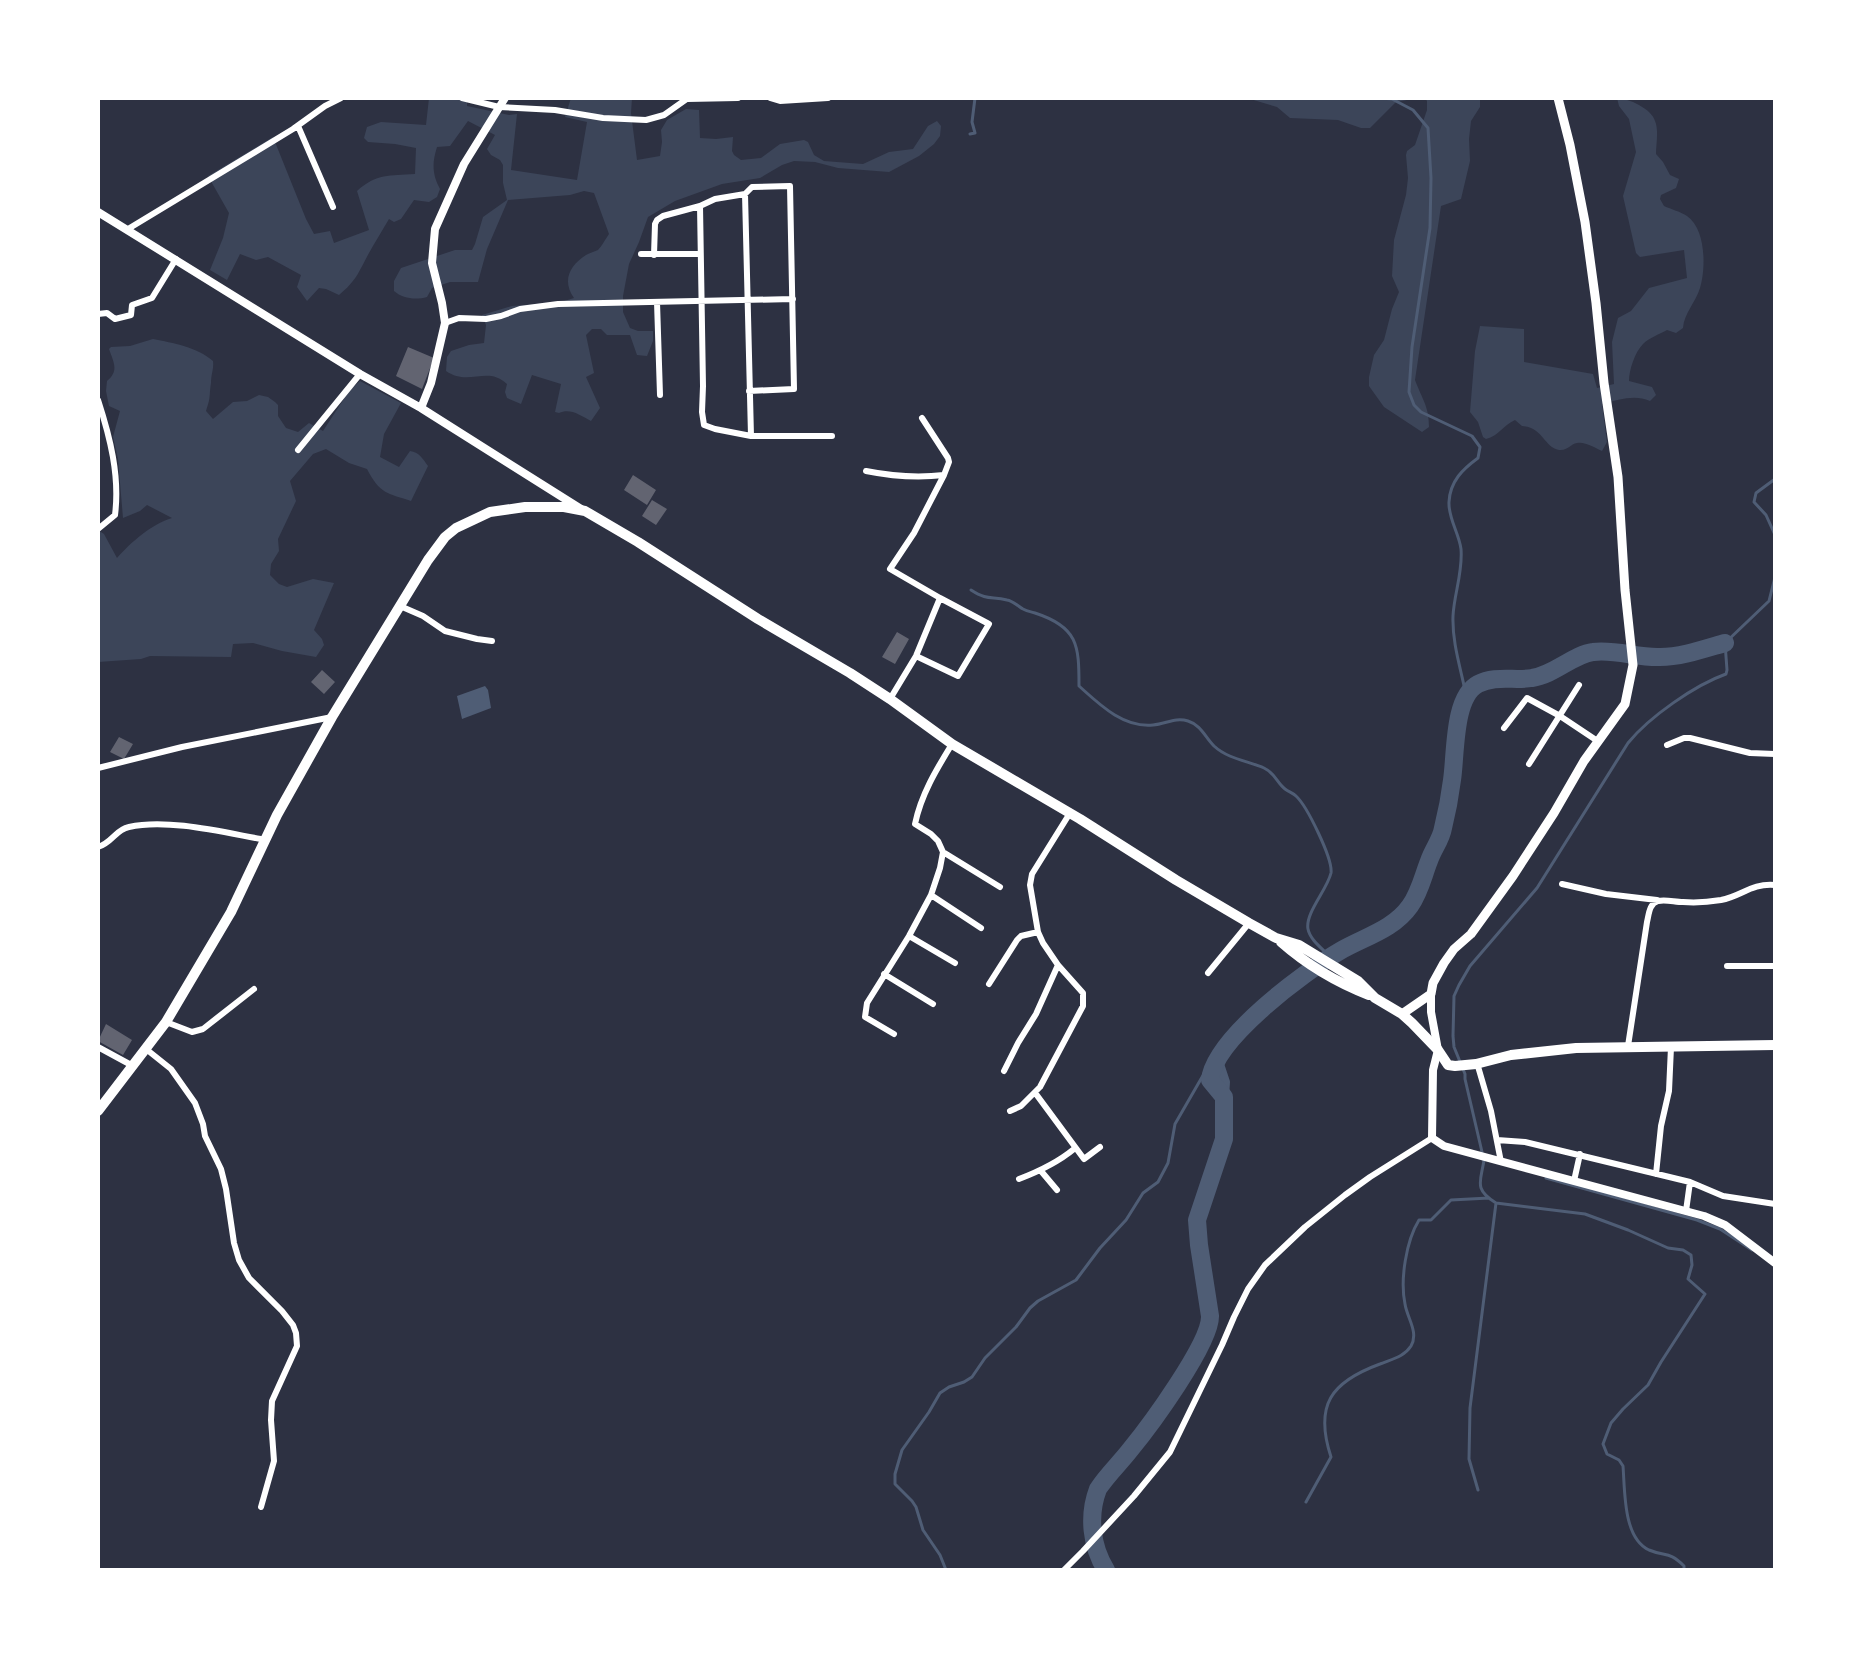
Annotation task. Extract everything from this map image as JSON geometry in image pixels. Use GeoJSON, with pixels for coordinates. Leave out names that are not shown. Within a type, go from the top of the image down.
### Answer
{"type":"FeatureCollection","features":[{"type":"Feature","properties":{"kind":"main road"},"geometry":{"type":"LineString","coordinates":[[1402,1014],[1431,994],[1433,983],[1444,963],[1471,934],[1513,876],[1584,761],[1625,704],[1633,665],[1618,477],[1596,303],[1585,222],[1558,98]]}},
{"type":"Feature","properties":{"kind":"main road"},"geometry":{"type":"LineString","coordinates":[[98,1111],[166,1022],[231,912],[277,815],[332,717],[428,560],[445,537],[470,520],[490,512],[525,507],[564,507],[585,511],[638,542],[890,699],[952,744],[1402,1014],[1438,1050],[1448,1065],[1477,1064],[1511,1055],[1576,1048],[1775,1045]]}},
{"type":"Feature","properties":{"kind":"street"},"geometry":{"type":"LineString","coordinates":[[128,229],[341,98]]}},
{"type":"Feature","properties":{"kind":"street"},"geometry":{"type":"LineString","coordinates":[[462,98],[499,107],[646,120],[664,115],[688,98],[738,98]]}},
{"type":"Feature","properties":{"kind":"street"},"geometry":{"type":"LineString","coordinates":[[421,408],[431,383],[445,323],[432,263],[435,229],[464,164],[505,98]]}},
{"type":"Feature","properties":{"kind":"street"},"geometry":{"type":"LineString","coordinates":[[770,98],[780,101],[828,98]]}},
{"type":"Feature","properties":{"kind":"street"},"geometry":{"type":"LineString","coordinates":[[298,126],[333,207]]}},
{"type":"Feature","properties":{"kind":"street"},"geometry":{"type":"LineString","coordinates":[[654,255],[655,224],[663,216],[715,199],[745,194],[752,187],[790,186],[794,389],[749,391]]}},
{"type":"Feature","properties":{"kind":"street"},"geometry":{"type":"LineString","coordinates":[[745,194],[751,436]]}},
{"type":"Feature","properties":{"kind":"street"},"geometry":{"type":"LineString","coordinates":[[700,206],[704,425],[751,436],[832,436]]}},
{"type":"Feature","properties":{"kind":"street"},"geometry":{"type":"LineString","coordinates":[[98,212],[585,511]]}},
{"type":"Feature","properties":{"kind":"street"},"geometry":{"type":"LineString","coordinates":[[641,254],[700,254]]}},
{"type":"Feature","properties":{"kind":"street"},"geometry":{"type":"LineString","coordinates":[[98,314],[107,313],[115,319],[131,315],[132,305],[152,298],[176,259]]}},
{"type":"Feature","properties":{"kind":"street"},"geometry":{"type":"LineString","coordinates":[[445,323],[459,318],[486,319],[520,309],[558,304],[793,299]]}},
{"type":"Feature","properties":{"kind":"street"},"geometry":{"type":"LineString","coordinates":[[657,302],[660,395]]}},
{"type":"Feature","properties":{"kind":"street"},"geometry":{"type":"LineString","coordinates":[[298,450],[360,374]]}},
{"type":"Feature","properties":{"kind":"street"},"geometry":{"type":"LineString","coordinates":[[98,400],[112,450],[116,500],[115,515],[98,529]]}},
{"type":"Feature","properties":{"kind":"street"},"geometry":{"type":"LineString","coordinates":[[916,656],[958,676],[989,624],[890,569],[914,533],[949,462],[922,418]]}},
{"type":"Feature","properties":{"kind":"street"},"geometry":{"type":"LineString","coordinates":[[866,471],[928,477],[944,475]]}},
{"type":"Feature","properties":{"kind":"street"},"geometry":{"type":"LineString","coordinates":[[890,699],[916,656],[940,598]]}},
{"type":"Feature","properties":{"kind":"street"},"geometry":{"type":"LineString","coordinates":[[400,606],[423,616],[445,631],[492,641]]}},
{"type":"Feature","properties":{"kind":"street"},"geometry":{"type":"LineString","coordinates":[[1529,764],[1579,685]]}},
{"type":"Feature","properties":{"kind":"street"},"geometry":{"type":"LineString","coordinates":[[1504,728],[1527,698],[1599,742]]}},
{"type":"Feature","properties":{"kind":"street"},"geometry":{"type":"LineString","coordinates":[[98,768],[182,747],[332,717]]}},
{"type":"Feature","properties":{"kind":"street"},"geometry":{"type":"LineString","coordinates":[[1667,745],[1690,738],[1750,753],[1775,754]]}},
{"type":"Feature","properties":{"kind":"street"},"geometry":{"type":"LineString","coordinates":[[952,744],[932,776],[915,824],[931,834],[943,852],[1000,887]]}},
{"type":"Feature","properties":{"kind":"street"},"geometry":{"type":"LineString","coordinates":[[1010,1111],[1036,1094],[1083,1006],[1083,993],[1058,965],[1038,932],[1030,885],[1032,874],[1070,813]]}},
{"type":"Feature","properties":{"kind":"street"},"geometry":{"type":"LineString","coordinates":[[98,847],[108,844],[120,831],[147,824],[266,840]]}},
{"type":"Feature","properties":{"kind":"street"},"geometry":{"type":"LineString","coordinates":[[894,1034],[865,1017],[867,1003],[931,895],[943,852]]}},
{"type":"Feature","properties":{"kind":"street"},"geometry":{"type":"LineString","coordinates":[[1562,884],[1606,894],[1683,902],[1722,900],[1750,888],[1775,885]]}},
{"type":"Feature","properties":{"kind":"street"},"geometry":{"type":"LineString","coordinates":[[931,895],[981,928]]}},
{"type":"Feature","properties":{"kind":"street"},"geometry":{"type":"LineString","coordinates":[[1628,1046],[1649,912],[1655,902],[1661,900]]}},
{"type":"Feature","properties":{"kind":"street"},"geometry":{"type":"LineString","coordinates":[[1208,973],[1249,923]]}},
{"type":"Feature","properties":{"kind":"street"},"geometry":{"type":"LineString","coordinates":[[989,984],[1017,940],[1038,932]]}},
{"type":"Feature","properties":{"kind":"street"},"geometry":{"type":"LineString","coordinates":[[909,936],[955,963]]}},
{"type":"Feature","properties":{"kind":"street"},"geometry":{"type":"LineString","coordinates":[[1004,1071],[1036,1014],[1058,965]]}},
{"type":"Feature","properties":{"kind":"street"},"geometry":{"type":"LineString","coordinates":[[1727,966],[1775,966]]}},
{"type":"Feature","properties":{"kind":"street"},"geometry":{"type":"LineString","coordinates":[[884,974],[933,1004]]}},
{"type":"Feature","properties":{"kind":"street"},"geometry":{"type":"LineString","coordinates":[[166,1022],[192,1032],[203,1029],[254,989]]}},
{"type":"Feature","properties":{"kind":"street"},"geometry":{"type":"LineString","coordinates":[[1431,994],[1438,1050],[1432,1079],[1432,1138]]}},
{"type":"Feature","properties":{"kind":"street"},"geometry":{"type":"LineString","coordinates":[[1656,1174],[1661,1126],[1669,1091],[1671,1046]]}},
{"type":"Feature","properties":{"kind":"street"},"geometry":{"type":"LineString","coordinates":[[98,1047],[133,1066]]}},
{"type":"Feature","properties":{"kind":"street"},"geometry":{"type":"LineString","coordinates":[[146,1049],[171,1069],[195,1103],[205,1136],[221,1169],[239,1260],[249,1278],[282,1311],[296,1333],[297,1346],[272,1401],[274,1461],[261,1507]]}},
{"type":"Feature","properties":{"kind":"street"},"geometry":{"type":"LineString","coordinates":[[1477,1064],[1497,1140],[1498,1161]]}},
{"type":"Feature","properties":{"kind":"street"},"geometry":{"type":"LineString","coordinates":[[1036,1094],[1084,1159],[1100,1147]]}},
{"type":"Feature","properties":{"kind":"street"},"geometry":{"type":"LineString","coordinates":[[1432,1138],[1444,1146],[1686,1211],[1725,1225],[1775,1263]]}},
{"type":"Feature","properties":{"kind":"street"},"geometry":{"type":"LineString","coordinates":[[1064,1570],[1134,1496],[1170,1452],[1248,1289],[1265,1265],[1345,1195],[1432,1138]]}},
{"type":"Feature","properties":{"kind":"street"},"geometry":{"type":"LineString","coordinates":[[1497,1140],[1525,1142],[1582,1155],[1690,1182],[1723,1196],[1775,1204]]}},
{"type":"Feature","properties":{"kind":"street"},"geometry":{"type":"LineString","coordinates":[[1019,1179],[1062,1160],[1074,1149]]}},
{"type":"Feature","properties":{"kind":"street"},"geometry":{"type":"LineString","coordinates":[[1574,1181],[1582,1155]]}},
{"type":"Feature","properties":{"kind":"street"},"geometry":{"type":"LineString","coordinates":[[1041,1171],[1057,1190]]}},
{"type":"Feature","properties":{"kind":"street"},"geometry":{"type":"LineString","coordinates":[[1686,1211],[1690,1182]]}},
{"type":"Feature","properties":{"kind":"shaded area"},"geometry":{"type":"Polygon","coordinates":[[[429,98],[467,98],[467,106],[517,114],[511,170],[577,180],[587,122],[565,117],[571,98],[632,98],[637,160],[660,156],[661,130],[667,120],[686,109],[699,110],[700,138],[733,137],[732,151],[741,160],[761,158],[780,144],[804,140],[814,155],[824,161],[863,164],[889,152],[913,149],[928,126],[937,121],[941,126],[940,136],[934,144],[889,172],[794,161],[760,178],[722,184],[675,201],[648,217],[629,264],[623,312],[630,328],[653,331],[653,341],[647,356],[637,355],[630,335],[607,335],[601,329],[592,329],[586,335],[594,373],[586,377],[600,408],[591,421],[571,412],[555,412],[561,384],[532,375],[521,404],[507,398],[507,384],[500,379],[492,376],[462,377],[446,371],[447,357],[451,351],[484,343],[486,325],[482,315],[512,306],[574,298],[568,286],[569,274],[575,264],[598,250],[609,234],[594,193],[584,191],[508,200],[487,249],[478,282],[450,282],[432,288],[427,297],[418,298],[405,297],[394,291],[394,281],[401,268],[455,250],[472,250],[483,217],[507,200],[503,165],[487,149],[495,135],[468,121],[450,146],[437,147],[434,168],[440,189],[437,197],[429,202],[414,200],[401,219],[394,222],[389,219],[357,276],[339,295],[319,288],[307,301],[297,287],[301,275],[268,257],[256,260],[240,254],[227,280],[210,270],[229,213],[208,176],[273,137],[314,234],[330,231],[334,243],[369,230],[357,191],[364,185],[377,178],[415,174],[416,148],[368,142],[364,138],[367,127],[381,122],[426,125],[429,98]]]}},
{"type":"Feature","properties":{"kind":"shaded area"},"geometry":{"type":"Polygon","coordinates":[[[1247,98],[1418,98],[1396,102],[1370,128],[1361,128],[1338,120],[1290,118],[1277,107],[1247,98]]]}},
{"type":"Feature","properties":{"kind":"shaded area"},"geometry":{"type":"Polygon","coordinates":[[[1425,98],[1480,98],[1480,107],[1471,121],[1470,161],[1461,199],[1441,206],[1415,380],[1429,420],[1429,427],[1422,432],[1384,407],[1369,386],[1369,377],[1374,355],[1384,340],[1399,292],[1392,276],[1394,240],[1406,195],[1406,155],[1415,145],[1427,110],[1425,98]]]}},
{"type":"Feature","properties":{"kind":"shaded area"},"geometry":{"type":"Polygon","coordinates":[[[1617,98],[1639,105],[1655,121],[1656,154],[1670,175],[1679,179],[1676,188],[1661,195],[1660,199],[1664,206],[1693,222],[1701,239],[1703,270],[1698,293],[1683,328],[1676,333],[1667,330],[1651,338],[1635,356],[1629,381],[1652,387],[1656,395],[1650,401],[1632,398],[1602,404],[1607,442],[1602,451],[1580,443],[1559,450],[1535,430],[1515,420],[1486,439],[1470,412],[1480,326],[1524,329],[1524,362],[1593,374],[1597,388],[1614,384],[1612,342],[1618,318],[1631,311],[1649,288],[1687,278],[1684,250],[1640,257],[1636,253],[1623,196],[1636,152],[1629,119],[1617,98]]]}},
{"type":"Feature","properties":{"kind":"shaded area"},"geometry":{"type":"Polygon","coordinates":[[[153,339],[192,349],[213,361],[206,411],[213,419],[233,402],[247,401],[259,395],[268,397],[278,405],[278,416],[286,428],[298,432],[309,423],[323,431],[349,391],[360,381],[401,403],[384,434],[380,457],[399,467],[410,451],[426,463],[428,466],[411,501],[385,491],[367,469],[349,463],[326,449],[313,454],[290,481],[296,501],[278,539],[279,551],[271,564],[270,575],[287,587],[313,579],[334,583],[314,630],[324,645],[316,657],[253,643],[233,644],[231,657],[150,656],[98,662],[98,530],[104,534],[117,558],[142,534],[172,518],[147,505],[123,518],[113,437],[120,411],[109,406],[106,391],[107,381],[114,370],[109,349],[153,339]]]}},
{"type":"Feature","properties":{"kind":"shaded area"},"geometry":{"type":"Polygon","coordinates":[[[485,686],[491,708],[462,719],[457,696],[485,686]]]}},
{"type":"Feature","properties":{"kind":"building"},"geometry":{"type":"Polygon","coordinates":[[[408,347],[434,358],[422,389],[396,376],[408,347]]]}},
{"type":"Feature","properties":{"kind":"building"},"geometry":{"type":"Polygon","coordinates":[[[633,475],[656,490],[647,505],[624,490],[633,475]]]}},
{"type":"Feature","properties":{"kind":"building"},"geometry":{"type":"Polygon","coordinates":[[[652,500],[667,509],[656,525],[642,516],[652,500]]]}},
{"type":"Feature","properties":{"kind":"building"},"geometry":{"type":"Polygon","coordinates":[[[897,632],[909,639],[895,664],[882,657],[897,632]]]}},
{"type":"Feature","properties":{"kind":"building"},"geometry":{"type":"Polygon","coordinates":[[[322,670],[335,682],[324,694],[311,682],[322,670]]]}},
{"type":"Feature","properties":{"kind":"building"},"geometry":{"type":"Polygon","coordinates":[[[119,737],[133,744],[124,759],[110,752],[119,737]]]}},
{"type":"Feature","properties":{"kind":"building"},"geometry":{"type":"Polygon","coordinates":[[[106,1024],[132,1040],[123,1055],[98,1041],[106,1024]]]}},
{"type":"Feature","properties":{"kind":"waterway"},"geometry":{"type":"LineString","coordinates":[[970,134],[975,133],[972,122],[975,98]]}},
{"type":"Feature","properties":{"kind":"waterway"},"geometry":{"type":"LineString","coordinates":[[1382,98],[1392,99],[1413,110],[1428,128],[1430,228],[1412,347],[1409,392],[1414,405],[1421,412],[1472,436],[1480,447],[1478,458],[1462,471],[1455,482],[1449,502],[1461,549],[1453,626],[1466,695]]}},
{"type":"Feature","properties":{"kind":"waterway"},"geometry":{"type":"LineString","coordinates":[[1775,479],[1756,493],[1754,502],[1766,515],[1775,535]]}},
{"type":"Feature","properties":{"kind":"waterway"},"geometry":{"type":"LineString","coordinates":[[1482,1152],[1465,1074],[1454,1047],[1454,996],[1459,985],[1470,966],[1537,888],[1628,743],[1673,703],[1726,674],[1725,643],[1769,601],[1775,577]]}},
{"type":"Feature","properties":{"kind":"waterway"},"geometry":{"type":"LineString","coordinates":[[971,590],[986,597],[1009,601],[1049,618],[1068,631],[1076,649],[1079,686],[1112,713],[1142,725],[1188,721],[1200,728],[1220,750],[1268,770],[1282,787],[1296,796],[1318,833],[1331,866],[1329,880],[1308,923],[1311,937],[1330,957]]}},
{"type":"Feature","properties":{"kind":"waterway"},"geometry":{"type":"LineString","coordinates":[[1106,1570],[1097,1551],[1093,1530],[1093,1509],[1098,1489],[1164,1405],[1208,1329],[1210,1316],[1197,1220],[1224,1139],[1224,1097],[1210,1080],[1215,1064],[1227,1046],[1284,990],[1340,951],[1387,927],[1410,906],[1442,832],[1460,713],[1470,691],[1478,684],[1540,676],[1593,652],[1668,657],[1725,643]]}},
{"type":"Feature","properties":{"kind":"waterway"},"geometry":{"type":"LineString","coordinates":[[1218,1061],[1225,1082],[1224,1097]]}},
{"type":"Feature","properties":{"kind":"waterway"},"geometry":{"type":"LineString","coordinates":[[946,1570],[923,1530],[916,1507],[895,1484],[902,1450],[940,1393],[972,1377],[1030,1308],[1076,1280],[1126,1220],[1143,1193],[1158,1182],[1168,1163],[1175,1124],[1205,1072],[1211,1070]]}},
{"type":"Feature","properties":{"kind":"waterway"},"geometry":{"type":"LineString","coordinates":[[1484,1160],[1481,1189],[1496,1203],[1585,1214],[1691,1255],[1688,1279],[1705,1294],[1648,1385],[1611,1423],[1603,1444],[1607,1454],[1623,1466],[1627,1513],[1634,1535],[1649,1550],[1675,1558],[1684,1570]]}},
{"type":"Feature","properties":{"kind":"waterway"},"geometry":{"type":"LineString","coordinates":[[1546,1178],[1697,1220],[1720,1229],[1752,1250]]}},
{"type":"Feature","properties":{"kind":"waterway"},"geometry":{"type":"LineString","coordinates":[[1306,1502],[1331,1457],[1325,1423],[1331,1398],[1349,1379],[1405,1353],[1411,1346],[1413,1330],[1403,1284],[1405,1261],[1419,1220],[1431,1220],[1451,1200],[1489,1198]]}},
{"type":"Feature","properties":{"kind":"waterway"},"geometry":{"type":"LineString","coordinates":[[1478,1490],[1469,1459],[1470,1408],[1496,1203]]}}]}
